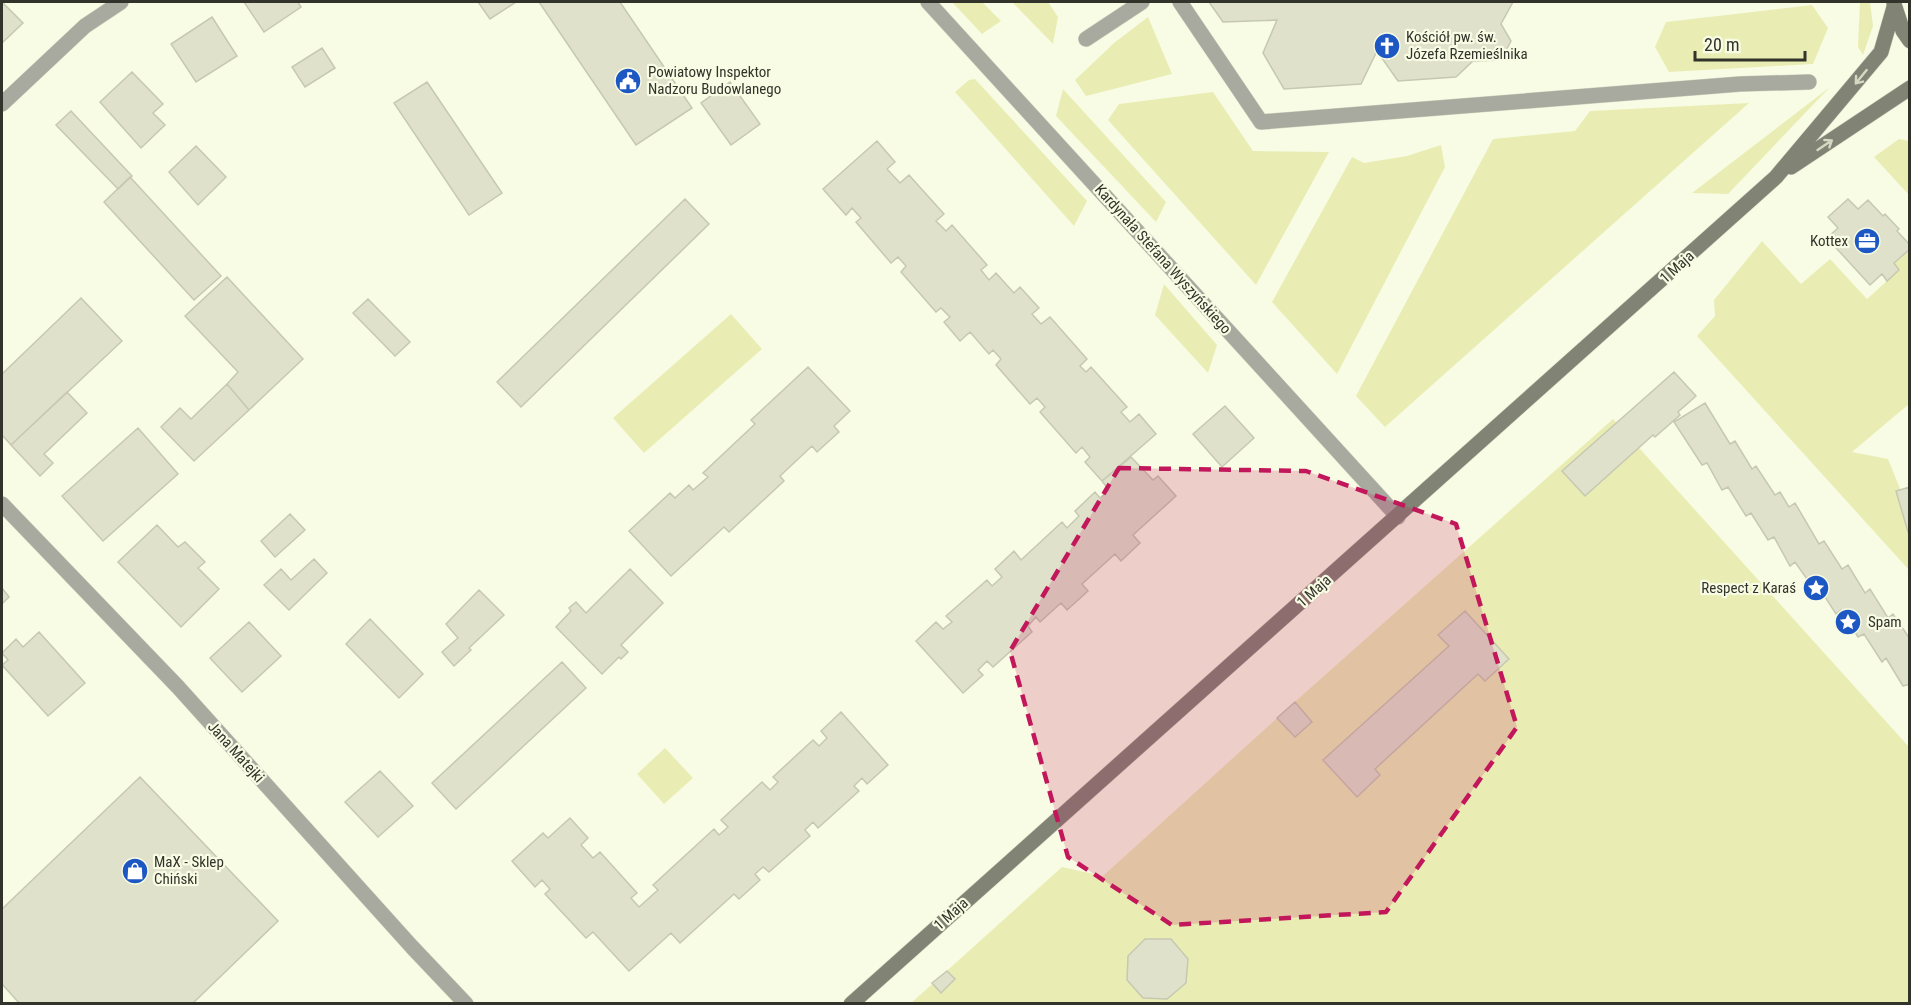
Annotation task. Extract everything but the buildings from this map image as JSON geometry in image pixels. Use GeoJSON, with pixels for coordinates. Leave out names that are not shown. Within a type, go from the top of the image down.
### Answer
{"type":"FeatureCollection","features":[{"type":"Feature","properties":{"kind":"street"},"geometry":{"type":"LineString","coordinates":[[2,104],[85,26],[122,2]]}},
{"type":"Feature","properties":{"kind":"street","name":"Kardynała Stefana Wyszyńskiego"},"geometry":{"type":"LineString","coordinates":[[928,2],[1398,517]]}},
{"type":"Feature","properties":{"kind":"street"},"geometry":{"type":"LineString","coordinates":[[1086,39],[1142,2]]}},
{"type":"Feature","properties":{"kind":"street"},"geometry":{"type":"LineString","coordinates":[[1180,2],[1261,122],[1740,84],[1809,82]]}},
{"type":"Feature","properties":{"kind":"street"},"geometry":{"type":"LineString","coordinates":[[1894,4],[1903,31],[1910,41]]}},
{"type":"Feature","properties":{"kind":"street","name":"1 Maja"},"geometry":{"type":"LineString","coordinates":[[851,1004],[1776,177],[1881,52],[1894,4]]}},
{"type":"Feature","properties":{"kind":"street","name":"1 Maja"},"geometry":{"type":"LineString","coordinates":[[1776,177],[1910,88]]}},
{"type":"Feature","properties":{"kind":"street","name":"Jana Matejki"},"geometry":{"type":"LineString","coordinates":[[2,504],[178,687],[466,1004]]}},
{"type":"Feature","properties":{"kind":"highlighted area"},"geometry":{"type":"Polygon","coordinates":[[[1119,468],[1306,471],[1456,524],[1517,727],[1386,912],[1172,925],[1068,857],[1010,651],[1119,468]]]}},
{"type":"Feature","properties":{"kind":"green space"},"geometry":{"type":"Polygon","coordinates":[[[952,2],[982,2],[1001,21],[982,34],[952,2]]]}},
{"type":"Feature","properties":{"kind":"green space"},"geometry":{"type":"Polygon","coordinates":[[[1012,2],[1048,2],[1058,17],[1053,44],[1012,2]]]}},
{"type":"Feature","properties":{"kind":"green space"},"geometry":{"type":"Polygon","coordinates":[[[1860,2],[1870,2],[1873,26],[1863,55],[1858,47],[1860,2]]]}},
{"type":"Feature","properties":{"kind":"green space"},"geometry":{"type":"Polygon","coordinates":[[[1812,5],[1828,28],[1813,64],[1669,72],[1655,47],[1666,22],[1812,5]]]}},
{"type":"Feature","properties":{"kind":"green space"},"geometry":{"type":"Polygon","coordinates":[[[1148,17],[1172,74],[1086,96],[1075,80],[1114,43],[1148,17]]]}},
{"type":"Feature","properties":{"kind":"green space"},"geometry":{"type":"Polygon","coordinates":[[[975,79],[1087,201],[1074,226],[955,92],[969,80],[975,79]]]}},
{"type":"Feature","properties":{"kind":"green space"},"geometry":{"type":"Polygon","coordinates":[[[1830,87],[1728,194],[1692,193],[1830,87]]]}},
{"type":"Feature","properties":{"kind":"green space"},"geometry":{"type":"Polygon","coordinates":[[[1063,89],[1166,202],[1156,222],[1056,116],[1063,89]]]}},
{"type":"Feature","properties":{"kind":"green space"},"geometry":{"type":"Polygon","coordinates":[[[1213,92],[1253,151],[1329,152],[1256,285],[1108,120],[1119,104],[1213,92]]]}},
{"type":"Feature","properties":{"kind":"green space"},"geometry":{"type":"Polygon","coordinates":[[[1749,103],[1385,427],[1356,396],[1493,139],[1575,131],[1590,111],[1749,103]]]}},
{"type":"Feature","properties":{"kind":"green space"},"geometry":{"type":"Polygon","coordinates":[[[1899,139],[1909,141],[1909,195],[1874,157],[1899,139]]]}},
{"type":"Feature","properties":{"kind":"green space"},"geometry":{"type":"Polygon","coordinates":[[[1441,145],[1445,167],[1337,374],[1272,302],[1352,157],[1364,163],[1407,156],[1441,145]]]}},
{"type":"Feature","properties":{"kind":"green space"},"geometry":{"type":"Polygon","coordinates":[[[1762,241],[1801,284],[1830,259],[1867,299],[1899,270],[1894,263],[1909,249],[1909,404],[1852,452],[1888,459],[1909,511],[1909,570],[1697,336],[1715,316],[1714,300],[1762,241]]]}},
{"type":"Feature","properties":{"kind":"green space"},"geometry":{"type":"Polygon","coordinates":[[[1164,284],[1217,345],[1208,373],[1155,315],[1164,284]]]}},
{"type":"Feature","properties":{"kind":"green space"},"geometry":{"type":"Polygon","coordinates":[[[731,314],[762,349],[644,453],[613,418],[731,314]]]}},
{"type":"Feature","properties":{"kind":"green space"},"geometry":{"type":"Polygon","coordinates":[[[1613,419],[1909,747],[1909,1003],[910,1004],[1062,867],[1103,876],[1613,419]]]}},
{"type":"Feature","properties":{"kind":"green space"},"geometry":{"type":"Polygon","coordinates":[[[665,748],[693,778],[664,804],[637,774],[665,748]]]}},
{"type":"Feature","properties":{"kind":"place","name":"Kościół pw. św. Józefa Rzemieślnika"},"geometry":{"type":"Point","coordinates":[1387,46]}},
{"type":"Feature","properties":{"kind":"place","name":"Powiatowy Inspektor Nadzoru Budowlanego"},"geometry":{"type":"Point","coordinates":[628,81]}},
{"type":"Feature","properties":{"kind":"place","name":"Kottex"},"geometry":{"type":"Point","coordinates":[1867,241]}},
{"type":"Feature","properties":{"kind":"place","name":"Respect z Karaś"},"geometry":{"type":"Point","coordinates":[1816,588]}},
{"type":"Feature","properties":{"kind":"place","name":"Spam"},"geometry":{"type":"Point","coordinates":[1848,622]}},
{"type":"Feature","properties":{"kind":"place","name":"MaX - Sklep Chiński"},"geometry":{"type":"Point","coordinates":[135,871]}}]}
